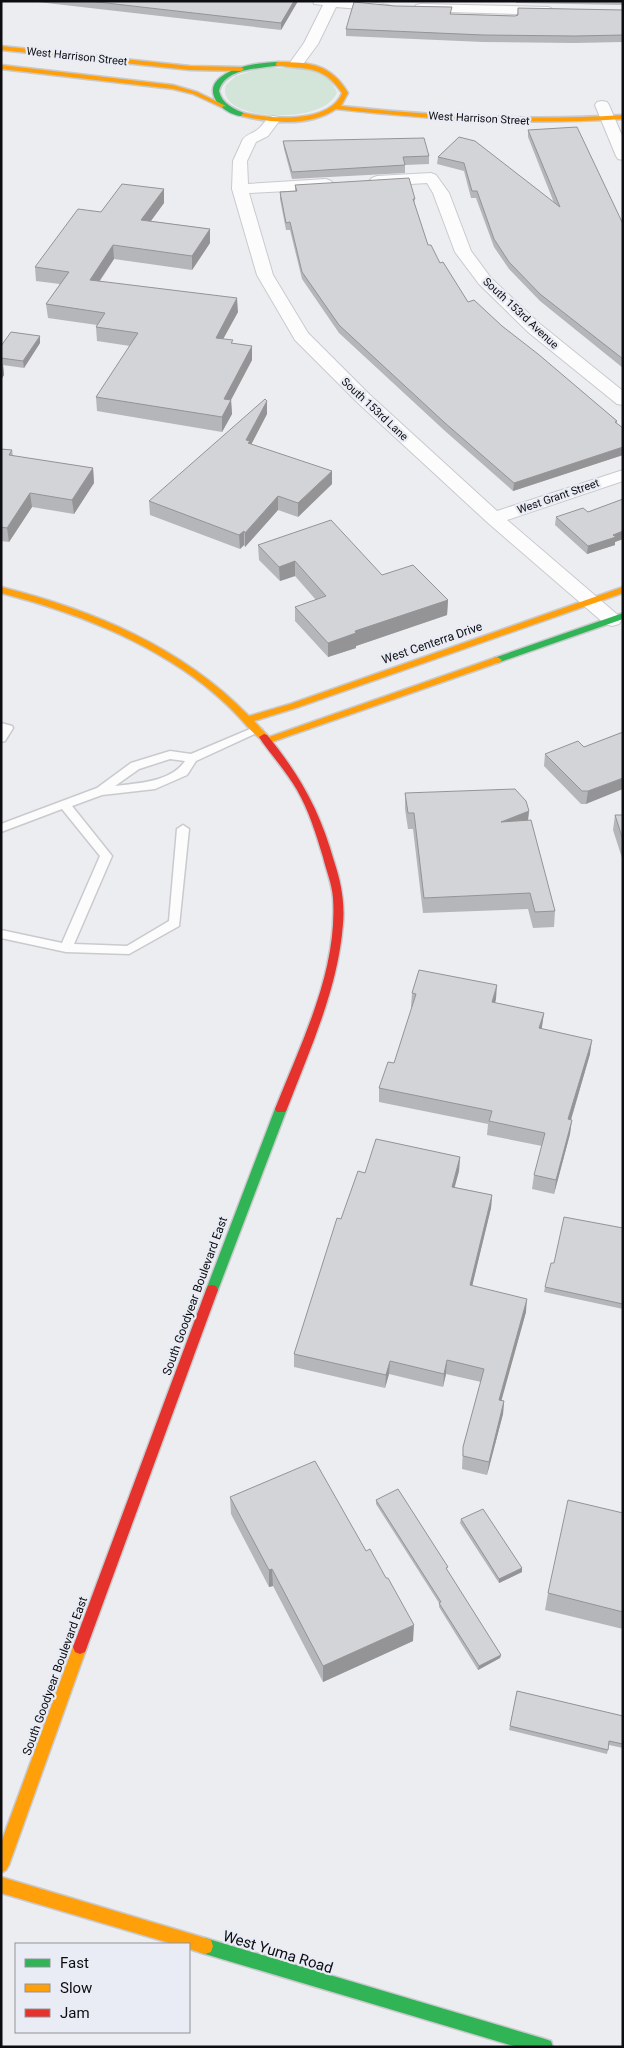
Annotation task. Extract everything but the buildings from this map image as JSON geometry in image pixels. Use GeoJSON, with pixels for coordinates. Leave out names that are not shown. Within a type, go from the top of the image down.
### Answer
{"type":"FeatureCollection","features":[{"type":"Feature","properties":{"kind":"street"},"geometry":{"type":"LineString","coordinates":[[296,64],[312,44],[325,2],[400,8],[484,6],[560,11]]}},
{"type":"Feature","properties":{"kind":"street","name":"West Harrison Street"},"geometry":{"type":"LineString","coordinates":[[1,48],[190,68],[243,68]]}},
{"type":"Feature","properties":{"kind":"street"},"geometry":{"type":"LineString","coordinates":[[28,70],[43,53]]}},
{"type":"Feature","properties":{"kind":"street"},"geometry":{"type":"LineString","coordinates":[[223,106],[216,98],[214,90],[224,78],[243,68],[259,65],[296,64],[315,68],[330,74],[349,91],[335,106]]}},
{"type":"Feature","properties":{"kind":"street","name":"West Harrison Street"},"geometry":{"type":"LineString","coordinates":[[1,67],[173,88],[195,93],[246,116],[273,120],[303,118],[322,114],[335,106],[380,112],[530,121],[604,108],[623,117]]}},
{"type":"Feature","properties":{"kind":"street"},"geometry":{"type":"LineString","coordinates":[[604,108],[623,156]]}},
{"type":"Feature","properties":{"kind":"street"},"geometry":{"type":"LineString","coordinates":[[246,116],[248,126],[246,132],[250,139]]}},
{"type":"Feature","properties":{"kind":"street","name":"South 153rd Lane"},"geometry":{"type":"LineString","coordinates":[[273,120],[263,132],[250,139],[240,161],[240,189],[264,275],[301,336],[364,399],[494,518],[592,601],[617,618]]}},
{"type":"Feature","properties":{"kind":"street","name":"South 153rd Avenue"},"geometry":{"type":"LineString","coordinates":[[364,182],[431,178],[441,193],[463,252],[485,281],[534,328],[623,400]]}},
{"type":"Feature","properties":{"kind":"street"},"geometry":{"type":"LineString","coordinates":[[240,189],[345,183]]}},
{"type":"Feature","properties":{"kind":"street","name":"West Grant Street"},"geometry":{"type":"LineString","coordinates":[[494,518],[623,475]]}},
{"type":"Feature","properties":{"kind":"street","name":"South Goodyear Boulevard East"},"geometry":{"type":"LineString","coordinates":[[1,590],[66,606],[104,622],[169,655],[199,675],[249,720],[302,788],[316,818],[336,883],[338,917],[334,953],[320,1002],[176,1384],[1,1865]]}},
{"type":"Feature","properties":{"kind":"street","name":"West Centerra Drive"},"geometry":{"type":"LineString","coordinates":[[249,720],[623,590]]}},
{"type":"Feature","properties":{"kind":"street"},"geometry":{"type":"LineString","coordinates":[[266,741],[617,618]]}},
{"type":"Feature","properties":{"kind":"street","name":"West Yuma Road"},"geometry":{"type":"LineString","coordinates":[[1,1885],[546,2047]]}},
{"type":"Feature","properties":{"kind":"lane"},"geometry":{"type":"LineString","coordinates":[[1,726],[8,728],[1,739]]}},
{"type":"Feature","properties":{"kind":"lane"},"geometry":{"type":"LineString","coordinates":[[101,791],[135,766],[170,755],[192,758],[257,730]]}},
{"type":"Feature","properties":{"kind":"lane"},"geometry":{"type":"LineString","coordinates":[[1,828],[101,791],[151,786],[182,772],[192,758]]}},
{"type":"Feature","properties":{"kind":"lane"},"geometry":{"type":"LineString","coordinates":[[135,766],[151,786]]}},
{"type":"Feature","properties":{"kind":"lane"},"geometry":{"type":"LineString","coordinates":[[64,804],[106,856],[66,948]]}},
{"type":"Feature","properties":{"kind":"lane"},"geometry":{"type":"LineString","coordinates":[[1,934],[66,948],[128,950],[175,923],[183,829]]}},
{"type":"Feature","properties":{"kind":"green space"},"geometry":{"type":"Polygon","coordinates":[[[262,68],[305,68],[329,78],[337,92],[328,103],[313,111],[293,115],[272,115],[252,112],[236,106],[227,97],[226,85],[236,76],[262,68]]]}},
{"type":"Feature","properties":{"kind":"traffic: fast"},"geometry":{"type":"LineString","coordinates":[[244,115],[227,108],[221,103],[215,91],[217,85],[222,79],[237,71],[255,66],[278,64]]}},
{"type":"Feature","properties":{"kind":"traffic: fast"},"geometry":{"type":"LineString","coordinates":[[497,660],[623,616]]}},
{"type":"Feature","properties":{"kind":"traffic: fast"},"geometry":{"type":"LineString","coordinates":[[212,1290],[281,1109]]}},
{"type":"Feature","properties":{"kind":"traffic: fast"},"geometry":{"type":"LineString","coordinates":[[205,1946],[545,2047]]}},
{"type":"Feature","properties":{"kind":"traffic: slow"},"geometry":{"type":"LineString","coordinates":[[1,48],[190,68],[241,69]]}},
{"type":"Feature","properties":{"kind":"traffic: slow"},"geometry":{"type":"LineString","coordinates":[[244,115],[266,119],[294,119],[320,114],[331,110],[340,103],[345,93],[333,77],[317,68],[278,64]]}},
{"type":"Feature","properties":{"kind":"traffic: slow"},"geometry":{"type":"LineString","coordinates":[[1,67],[173,87],[195,93],[223,106]]}},
{"type":"Feature","properties":{"kind":"traffic: slow"},"geometry":{"type":"LineString","coordinates":[[335,107],[479,119],[551,120],[623,117]]}},
{"type":"Feature","properties":{"kind":"traffic: slow"},"geometry":{"type":"LineString","coordinates":[[1,590],[76,612],[145,642],[208,684],[237,709],[264,737]]}},
{"type":"Feature","properties":{"kind":"traffic: slow"},"geometry":{"type":"LineString","coordinates":[[249,719],[293,706],[623,590]]}},
{"type":"Feature","properties":{"kind":"traffic: slow"},"geometry":{"type":"LineString","coordinates":[[266,741],[497,660]]}},
{"type":"Feature","properties":{"kind":"traffic: slow"},"geometry":{"type":"LineString","coordinates":[[1,1865],[80,1647]]}},
{"type":"Feature","properties":{"kind":"traffic: slow"},"geometry":{"type":"LineString","coordinates":[[1,1885],[205,1946]]}},
{"type":"Feature","properties":{"kind":"traffic: jam"},"geometry":{"type":"LineString","coordinates":[[264,737],[294,777],[309,803],[321,832],[338,897],[335,950],[329,977],[321,1005],[281,1109]]}},
{"type":"Feature","properties":{"kind":"traffic: jam"},"geometry":{"type":"LineString","coordinates":[[80,1647],[212,1290]]}}]}
